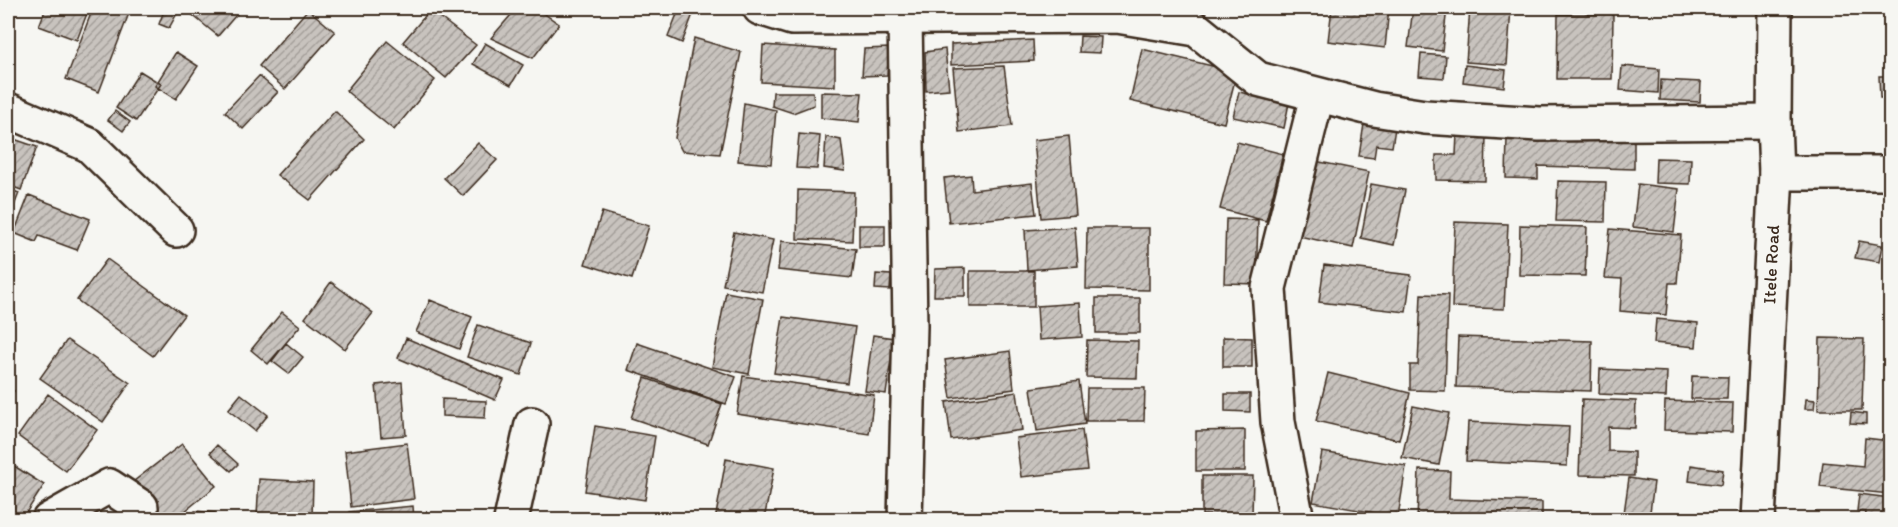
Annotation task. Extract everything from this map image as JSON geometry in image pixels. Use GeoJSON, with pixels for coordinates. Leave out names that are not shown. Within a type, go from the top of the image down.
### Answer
{"type":"FeatureCollection","features":[{"type":"Feature","properties":{"kind":"street"},"geometry":{"type":"LineString","coordinates":[[760,8],[792,13],[905,18],[1117,16],[1160,21],[1199,18],[1258,79],[1374,109],[1425,117],[1539,124],[1774,122]]}},
{"type":"Feature","properties":{"kind":"street","name":"Itele Road"},"geometry":{"type":"LineString","coordinates":[[1758,519],[1776,173],[1775,8]]}},
{"type":"Feature","properties":{"kind":"street"},"geometry":{"type":"LineString","coordinates":[[905,18],[909,326],[906,519]]}},
{"type":"Feature","properties":{"kind":"street"},"geometry":{"type":"LineString","coordinates":[[1298,519],[1278,422],[1269,288],[1317,96]]}},
{"type":"Feature","properties":{"kind":"street"},"geometry":{"type":"LineString","coordinates":[[8,110],[89,145],[176,231]]}},
{"type":"Feature","properties":{"kind":"street"},"geometry":{"type":"LineString","coordinates":[[1776,173],[1890,173]]}},
{"type":"Feature","properties":{"kind":"street"},"geometry":{"type":"LineString","coordinates":[[511,519],[532,424]]}},
{"type":"Feature","properties":{"kind":"street"},"geometry":{"type":"LineString","coordinates":[[49,519],[109,486],[141,507],[141,519]]}},
{"type":"Feature","properties":{"kind":"building"},"geometry":{"type":"Polygon","coordinates":[[[46,8],[89,8],[77,40],[39,26],[46,8]]]}},
{"type":"Feature","properties":{"kind":"building"},"geometry":{"type":"Polygon","coordinates":[[[93,8],[131,8],[99,92],[66,79],[93,8]]]}},
{"type":"Feature","properties":{"kind":"building"},"geometry":{"type":"Polygon","coordinates":[[[165,8],[180,8],[169,28],[159,24],[165,8]]]}},
{"type":"Feature","properties":{"kind":"building"},"geometry":{"type":"Polygon","coordinates":[[[196,8],[242,8],[218,36],[191,14],[196,8]]]}},
{"type":"Feature","properties":{"kind":"building"},"geometry":{"type":"Polygon","coordinates":[[[517,8],[536,8],[559,24],[533,58],[491,38],[517,8]]]}},
{"type":"Feature","properties":{"kind":"building"},"geometry":{"type":"Polygon","coordinates":[[[1332,8],[1389,8],[1385,48],[1328,41],[1332,8]]]}},
{"type":"Feature","properties":{"kind":"building"},"geometry":{"type":"Polygon","coordinates":[[[1413,8],[1447,8],[1442,51],[1408,47],[1413,8]]]}},
{"type":"Feature","properties":{"kind":"building"},"geometry":{"type":"Polygon","coordinates":[[[1470,8],[1511,8],[1507,65],[1466,62],[1470,8]]]}},
{"type":"Feature","properties":{"kind":"building"},"geometry":{"type":"Polygon","coordinates":[[[308,9],[335,32],[285,89],[259,66],[308,9]]]}},
{"type":"Feature","properties":{"kind":"building"},"geometry":{"type":"Polygon","coordinates":[[[679,9],[693,14],[682,43],[668,37],[679,9]]]}},
{"type":"Feature","properties":{"kind":"building"},"geometry":{"type":"Polygon","coordinates":[[[430,10],[476,45],[446,78],[403,42],[430,10]]]}},
{"type":"Feature","properties":{"kind":"building"},"geometry":{"type":"Polygon","coordinates":[[[1558,14],[1613,14],[1612,79],[1557,79],[1558,14]]]}},
{"type":"Feature","properties":{"kind":"building"},"geometry":{"type":"Polygon","coordinates":[[[1080,36],[1101,37],[1100,53],[1079,52],[1080,36]]]}},
{"type":"Feature","properties":{"kind":"building"},"geometry":{"type":"Polygon","coordinates":[[[694,38],[741,52],[720,154],[682,151],[675,138],[694,38]]]}},
{"type":"Feature","properties":{"kind":"building"},"geometry":{"type":"Polygon","coordinates":[[[1033,40],[1034,61],[951,65],[951,44],[1033,40]]]}},
{"type":"Feature","properties":{"kind":"building"},"geometry":{"type":"Polygon","coordinates":[[[387,41],[435,80],[394,130],[346,91],[387,41]]]}},
{"type":"Feature","properties":{"kind":"building"},"geometry":{"type":"Polygon","coordinates":[[[485,43],[523,65],[511,85],[473,64],[485,43]]]}},
{"type":"Feature","properties":{"kind":"building"},"geometry":{"type":"Polygon","coordinates":[[[763,45],[835,50],[835,86],[761,82],[763,45]]]}},
{"type":"Feature","properties":{"kind":"building"},"geometry":{"type":"Polygon","coordinates":[[[889,48],[887,75],[862,76],[864,49],[889,48]]]}},
{"type":"Feature","properties":{"kind":"building"},"geometry":{"type":"Polygon","coordinates":[[[945,49],[949,89],[926,91],[925,52],[945,49]]]}},
{"type":"Feature","properties":{"kind":"building"},"geometry":{"type":"Polygon","coordinates":[[[1142,49],[1237,72],[1224,123],[1130,101],[1142,49]]]}},
{"type":"Feature","properties":{"kind":"building"},"geometry":{"type":"Polygon","coordinates":[[[176,52],[198,66],[176,99],[155,86],[176,52]]]}},
{"type":"Feature","properties":{"kind":"building"},"geometry":{"type":"Polygon","coordinates":[[[1421,54],[1446,56],[1444,78],[1419,76],[1421,54]]]}},
{"type":"Feature","properties":{"kind":"building"},"geometry":{"type":"Polygon","coordinates":[[[1465,65],[1506,70],[1504,87],[1463,82],[1465,65]]]}},
{"type":"Feature","properties":{"kind":"building"},"geometry":{"type":"Polygon","coordinates":[[[1004,66],[1012,126],[959,132],[953,68],[1004,66]]]}},
{"type":"Feature","properties":{"kind":"building"},"geometry":{"type":"Polygon","coordinates":[[[1622,66],[1659,69],[1658,93],[1620,90],[1622,66]]]}},
{"type":"Feature","properties":{"kind":"building"},"geometry":{"type":"Polygon","coordinates":[[[140,71],[161,84],[136,121],[116,108],[140,71]]]}},
{"type":"Feature","properties":{"kind":"building"},"geometry":{"type":"Polygon","coordinates":[[[259,76],[278,92],[243,129],[225,112],[259,76]]]}},
{"type":"Feature","properties":{"kind":"building"},"geometry":{"type":"Polygon","coordinates":[[[1879,76],[1890,76],[1890,98],[1880,98],[1879,76]]]}},
{"type":"Feature","properties":{"kind":"building"},"geometry":{"type":"Polygon","coordinates":[[[1661,80],[1701,82],[1700,102],[1660,100],[1661,80]]]}},
{"type":"Feature","properties":{"kind":"building"},"geometry":{"type":"Polygon","coordinates":[[[773,92],[813,92],[814,105],[793,113],[772,106],[773,92]]]}},
{"type":"Feature","properties":{"kind":"building"},"geometry":{"type":"Polygon","coordinates":[[[821,92],[862,93],[859,122],[821,118],[821,92]]]}},
{"type":"Feature","properties":{"kind":"building"},"geometry":{"type":"Polygon","coordinates":[[[1239,92],[1289,103],[1284,128],[1233,117],[1239,92]]]}},
{"type":"Feature","properties":{"kind":"building"},"geometry":{"type":"Polygon","coordinates":[[[744,103],[776,110],[771,164],[738,161],[744,103]]]}},
{"type":"Feature","properties":{"kind":"building"},"geometry":{"type":"Polygon","coordinates":[[[115,111],[130,122],[123,131],[108,120],[115,111]]]}},
{"type":"Feature","properties":{"kind":"building"},"geometry":{"type":"Polygon","coordinates":[[[335,111],[364,139],[310,200],[277,175],[335,111]]]}},
{"type":"Feature","properties":{"kind":"building"},"geometry":{"type":"Polygon","coordinates":[[[1364,124],[1395,128],[1392,147],[1376,145],[1374,158],[1359,156],[1364,124]]]}},
{"type":"Feature","properties":{"kind":"building"},"geometry":{"type":"Polygon","coordinates":[[[799,134],[820,136],[817,169],[796,168],[799,134]]]}},
{"type":"Feature","properties":{"kind":"building"},"geometry":{"type":"Polygon","coordinates":[[[1457,134],[1486,135],[1485,181],[1436,180],[1436,155],[1456,155],[1457,134]]]}},
{"type":"Feature","properties":{"kind":"building"},"geometry":{"type":"Polygon","coordinates":[[[1069,136],[1076,215],[1041,218],[1034,140],[1069,136]]]}},
{"type":"Feature","properties":{"kind":"building"},"geometry":{"type":"Polygon","coordinates":[[[8,137],[37,147],[21,190],[8,185],[8,137]]]}},
{"type":"Feature","properties":{"kind":"building"},"geometry":{"type":"Polygon","coordinates":[[[826,137],[841,140],[845,171],[824,168],[826,137]]]}},
{"type":"Feature","properties":{"kind":"building"},"geometry":{"type":"Polygon","coordinates":[[[1507,137],[1634,141],[1634,169],[1538,166],[1538,179],[1506,178],[1507,137]]]}},
{"type":"Feature","properties":{"kind":"building"},"geometry":{"type":"Polygon","coordinates":[[[1237,142],[1283,154],[1266,221],[1220,209],[1237,142]]]}},
{"type":"Feature","properties":{"kind":"building"},"geometry":{"type":"Polygon","coordinates":[[[478,143],[497,160],[463,196],[444,178],[478,143]]]}},
{"type":"Feature","properties":{"kind":"building"},"geometry":{"type":"Polygon","coordinates":[[[1656,158],[1691,159],[1690,184],[1655,183],[1656,158]]]}},
{"type":"Feature","properties":{"kind":"building"},"geometry":{"type":"Polygon","coordinates":[[[1315,161],[1369,172],[1353,248],[1299,236],[1315,161]]]}},
{"type":"Feature","properties":{"kind":"building"},"geometry":{"type":"Polygon","coordinates":[[[971,175],[972,190],[1032,183],[1036,214],[949,223],[944,178],[971,175]]]}},
{"type":"Feature","properties":{"kind":"building"},"geometry":{"type":"Polygon","coordinates":[[[1558,181],[1606,182],[1605,222],[1556,221],[1558,181]]]}},
{"type":"Feature","properties":{"kind":"building"},"geometry":{"type":"Polygon","coordinates":[[[1371,184],[1405,190],[1394,245],[1361,238],[1371,184]]]}},
{"type":"Feature","properties":{"kind":"building"},"geometry":{"type":"Polygon","coordinates":[[[1638,184],[1679,189],[1674,232],[1633,227],[1638,184]]]}},
{"type":"Feature","properties":{"kind":"building"},"geometry":{"type":"Polygon","coordinates":[[[8,189],[19,193],[8,222],[8,189]]]}},
{"type":"Feature","properties":{"kind":"building"},"geometry":{"type":"Polygon","coordinates":[[[798,190],[854,192],[852,241],[797,239],[798,190]]]}},
{"type":"Feature","properties":{"kind":"building"},"geometry":{"type":"Polygon","coordinates":[[[29,195],[90,219],[77,250],[39,236],[36,242],[14,233],[29,195]]]}},
{"type":"Feature","properties":{"kind":"building"},"geometry":{"type":"Polygon","coordinates":[[[602,212],[649,226],[632,279],[585,264],[602,212]]]}},
{"type":"Feature","properties":{"kind":"building"},"geometry":{"type":"Polygon","coordinates":[[[1226,219],[1258,220],[1256,284],[1224,283],[1226,219]]]}},
{"type":"Feature","properties":{"kind":"building"},"geometry":{"type":"Polygon","coordinates":[[[1455,222],[1508,224],[1504,309],[1452,307],[1455,222]]]}},
{"type":"Feature","properties":{"kind":"building"},"geometry":{"type":"Polygon","coordinates":[[[859,225],[885,225],[885,247],[859,247],[859,225]]]}},
{"type":"Feature","properties":{"kind":"building"},"geometry":{"type":"Polygon","coordinates":[[[1520,225],[1587,227],[1585,276],[1519,275],[1520,225]]]}},
{"type":"Feature","properties":{"kind":"building"},"geometry":{"type":"Polygon","coordinates":[[[1075,227],[1078,266],[1027,270],[1025,230],[1075,227]]]}},
{"type":"Feature","properties":{"kind":"building"},"geometry":{"type":"Polygon","coordinates":[[[1087,228],[1149,228],[1149,290],[1086,289],[1087,228]]]}},
{"type":"Feature","properties":{"kind":"building"},"geometry":{"type":"Polygon","coordinates":[[[1610,229],[1681,235],[1677,283],[1669,283],[1666,315],[1620,311],[1622,279],[1605,278],[1610,229]]]}},
{"type":"Feature","properties":{"kind":"building"},"geometry":{"type":"Polygon","coordinates":[[[734,232],[773,240],[762,292],[723,285],[734,232]]]}},
{"type":"Feature","properties":{"kind":"building"},"geometry":{"type":"Polygon","coordinates":[[[781,241],[856,249],[852,278],[778,270],[781,241]]]}},
{"type":"Feature","properties":{"kind":"building"},"geometry":{"type":"Polygon","coordinates":[[[1859,241],[1882,245],[1879,262],[1855,258],[1859,241]]]}},
{"type":"Feature","properties":{"kind":"building"},"geometry":{"type":"Polygon","coordinates":[[[107,259],[184,315],[153,356],[77,300],[107,259]]]}},
{"type":"Feature","properties":{"kind":"building"},"geometry":{"type":"Polygon","coordinates":[[[1324,265],[1411,275],[1406,312],[1319,302],[1324,265]]]}},
{"type":"Feature","properties":{"kind":"building"},"geometry":{"type":"Polygon","coordinates":[[[965,268],[965,296],[934,296],[935,269],[965,268]]]}},
{"type":"Feature","properties":{"kind":"building"},"geometry":{"type":"Polygon","coordinates":[[[970,271],[1034,271],[1034,307],[970,307],[970,271]]]}},
{"type":"Feature","properties":{"kind":"building"},"geometry":{"type":"Polygon","coordinates":[[[876,274],[891,275],[890,290],[875,289],[876,274]]]}},
{"type":"Feature","properties":{"kind":"building"},"geometry":{"type":"Polygon","coordinates":[[[331,282],[373,313],[345,349],[305,318],[331,282]]]}},
{"type":"Feature","properties":{"kind":"building"},"geometry":{"type":"Polygon","coordinates":[[[726,292],[763,299],[749,374],[712,367],[726,292]]]}},
{"type":"Feature","properties":{"kind":"building"},"geometry":{"type":"Polygon","coordinates":[[[1421,294],[1448,295],[1445,391],[1410,390],[1410,365],[1418,365],[1421,294]]]}},
{"type":"Feature","properties":{"kind":"building"},"geometry":{"type":"Polygon","coordinates":[[[1096,298],[1140,298],[1140,333],[1096,333],[1096,298]]]}},
{"type":"Feature","properties":{"kind":"building"},"geometry":{"type":"Polygon","coordinates":[[[430,300],[472,317],[459,349],[416,332],[430,300]]]}},
{"type":"Feature","properties":{"kind":"building"},"geometry":{"type":"Polygon","coordinates":[[[1080,303],[1082,337],[1039,340],[1037,306],[1080,303]]]}},
{"type":"Feature","properties":{"kind":"building"},"geometry":{"type":"Polygon","coordinates":[[[282,312],[300,326],[268,364],[251,350],[282,312]]]}},
{"type":"Feature","properties":{"kind":"building"},"geometry":{"type":"Polygon","coordinates":[[[783,317],[855,327],[847,383],[774,373],[783,317]]]}},
{"type":"Feature","properties":{"kind":"building"},"geometry":{"type":"Polygon","coordinates":[[[1656,319],[1698,323],[1696,347],[1654,343],[1656,319]]]}},
{"type":"Feature","properties":{"kind":"building"},"geometry":{"type":"Polygon","coordinates":[[[478,325],[531,343],[521,375],[467,357],[478,325]]]}},
{"type":"Feature","properties":{"kind":"building"},"geometry":{"type":"Polygon","coordinates":[[[873,335],[894,338],[886,394],[865,391],[873,335]]]}},
{"type":"Feature","properties":{"kind":"building"},"geometry":{"type":"Polygon","coordinates":[[[1223,337],[1252,338],[1252,367],[1223,367],[1223,337]]]}},
{"type":"Feature","properties":{"kind":"building"},"geometry":{"type":"Polygon","coordinates":[[[1458,337],[1592,341],[1591,391],[1456,387],[1458,337]]]}},
{"type":"Feature","properties":{"kind":"building"},"geometry":{"type":"Polygon","coordinates":[[[406,338],[504,380],[495,400],[398,358],[406,338]]]}},
{"type":"Feature","properties":{"kind":"building"},"geometry":{"type":"Polygon","coordinates":[[[1820,338],[1864,339],[1862,410],[1818,410],[1820,338]]]}},
{"type":"Feature","properties":{"kind":"building"},"geometry":{"type":"Polygon","coordinates":[[[67,340],[130,383],[103,422],[40,378],[67,340]]]}},
{"type":"Feature","properties":{"kind":"building"},"geometry":{"type":"Polygon","coordinates":[[[1087,340],[1138,341],[1137,378],[1086,377],[1087,340]]]}},
{"type":"Feature","properties":{"kind":"building"},"geometry":{"type":"Polygon","coordinates":[[[286,343],[303,357],[289,374],[272,361],[286,343]]]}},
{"type":"Feature","properties":{"kind":"building"},"geometry":{"type":"Polygon","coordinates":[[[637,343],[736,377],[726,404],[628,370],[637,343]]]}},
{"type":"Feature","properties":{"kind":"building"},"geometry":{"type":"Polygon","coordinates":[[[1010,351],[1014,389],[951,398],[945,360],[1010,351]]]}},
{"type":"Feature","properties":{"kind":"building"},"geometry":{"type":"Polygon","coordinates":[[[1600,369],[1667,372],[1666,397],[1599,394],[1600,369]]]}},
{"type":"Feature","properties":{"kind":"building"},"geometry":{"type":"Polygon","coordinates":[[[1328,373],[1410,393],[1399,440],[1316,421],[1328,373]]]}},
{"type":"Feature","properties":{"kind":"building"},"geometry":{"type":"Polygon","coordinates":[[[743,376],[874,395],[869,434],[737,414],[743,376]]]}},
{"type":"Feature","properties":{"kind":"building"},"geometry":{"type":"Polygon","coordinates":[[[1692,376],[1728,377],[1727,399],[1691,399],[1692,376]]]}},
{"type":"Feature","properties":{"kind":"building"},"geometry":{"type":"Polygon","coordinates":[[[645,378],[722,404],[708,444],[631,418],[645,378]]]}},
{"type":"Feature","properties":{"kind":"building"},"geometry":{"type":"Polygon","coordinates":[[[1079,381],[1085,424],[1037,431],[1031,388],[1079,381]]]}},
{"type":"Feature","properties":{"kind":"building"},"geometry":{"type":"Polygon","coordinates":[[[402,382],[406,435],[381,437],[376,385],[402,382]]]}},
{"type":"Feature","properties":{"kind":"building"},"geometry":{"type":"Polygon","coordinates":[[[8,387],[14,391],[8,399],[8,387]]]}},
{"type":"Feature","properties":{"kind":"building"},"geometry":{"type":"Polygon","coordinates":[[[1087,388],[1145,388],[1144,421],[1086,421],[1087,388]]]}},
{"type":"Feature","properties":{"kind":"building"},"geometry":{"type":"Polygon","coordinates":[[[1017,392],[1022,430],[951,440],[946,402],[1017,392]]]}},
{"type":"Feature","properties":{"kind":"building"},"geometry":{"type":"Polygon","coordinates":[[[48,394],[97,430],[66,471],[18,436],[48,394]]]}},
{"type":"Feature","properties":{"kind":"building"},"geometry":{"type":"Polygon","coordinates":[[[241,394],[268,415],[255,431],[228,410],[241,394]]]}},
{"type":"Feature","properties":{"kind":"building"},"geometry":{"type":"Polygon","coordinates":[[[1225,394],[1250,394],[1250,412],[1225,411],[1225,394]]]}},
{"type":"Feature","properties":{"kind":"building"},"geometry":{"type":"Polygon","coordinates":[[[442,399],[486,401],[485,418],[442,416],[442,399]]]}},
{"type":"Feature","properties":{"kind":"building"},"geometry":{"type":"Polygon","coordinates":[[[1582,399],[1636,401],[1635,428],[1608,427],[1608,451],[1634,452],[1634,476],[1579,475],[1582,399]]]}},
{"type":"Feature","properties":{"kind":"building"},"geometry":{"type":"Polygon","coordinates":[[[1806,399],[1815,400],[1814,409],[1805,409],[1806,399]]]}},
{"type":"Feature","properties":{"kind":"building"},"geometry":{"type":"Polygon","coordinates":[[[1665,401],[1733,403],[1732,432],[1664,430],[1665,401]]]}},
{"type":"Feature","properties":{"kind":"building"},"geometry":{"type":"Polygon","coordinates":[[[1413,406],[1449,413],[1439,465],[1402,458],[1413,406]]]}},
{"type":"Feature","properties":{"kind":"building"},"geometry":{"type":"Polygon","coordinates":[[[1851,412],[1866,414],[1866,424],[1850,423],[1851,412]]]}},
{"type":"Feature","properties":{"kind":"building"},"geometry":{"type":"Polygon","coordinates":[[[1468,422],[1569,427],[1567,466],[1466,461],[1468,422]]]}},
{"type":"Feature","properties":{"kind":"building"},"geometry":{"type":"Polygon","coordinates":[[[595,426],[655,436],[645,500],[585,491],[595,426]]]}},
{"type":"Feature","properties":{"kind":"building"},"geometry":{"type":"Polygon","coordinates":[[[1082,430],[1087,470],[1021,477],[1016,438],[1082,430]]]}},
{"type":"Feature","properties":{"kind":"building"},"geometry":{"type":"Polygon","coordinates":[[[1245,430],[1245,471],[1196,471],[1196,431],[1245,430]]]}},
{"type":"Feature","properties":{"kind":"building"},"geometry":{"type":"Polygon","coordinates":[[[1865,438],[1890,441],[1890,494],[1820,487],[1823,462],[1863,466],[1865,438]]]}},
{"type":"Feature","properties":{"kind":"building"},"geometry":{"type":"Polygon","coordinates":[[[407,443],[414,499],[351,507],[345,451],[407,443]]]}},
{"type":"Feature","properties":{"kind":"building"},"geometry":{"type":"Polygon","coordinates":[[[182,444],[216,486],[174,520],[157,520],[129,485],[182,444]]]}},
{"type":"Feature","properties":{"kind":"building"},"geometry":{"type":"Polygon","coordinates":[[[217,445],[238,464],[231,471],[210,453],[217,445]]]}},
{"type":"Feature","properties":{"kind":"building"},"geometry":{"type":"Polygon","coordinates":[[[1322,452],[1406,466],[1398,517],[1313,502],[1322,452]]]}},
{"type":"Feature","properties":{"kind":"building"},"geometry":{"type":"Polygon","coordinates":[[[726,459],[774,468],[764,520],[741,520],[716,515],[726,459]]]}},
{"type":"Feature","properties":{"kind":"building"},"geometry":{"type":"Polygon","coordinates":[[[8,462],[44,485],[22,519],[8,510],[8,462]]]}},
{"type":"Feature","properties":{"kind":"building"},"geometry":{"type":"Polygon","coordinates":[[[1691,465],[1723,470],[1721,485],[1689,481],[1691,465]]]}},
{"type":"Feature","properties":{"kind":"building"},"geometry":{"type":"Polygon","coordinates":[[[1419,470],[1450,471],[1449,499],[1542,502],[1542,520],[1417,520],[1419,470]]]}},
{"type":"Feature","properties":{"kind":"building"},"geometry":{"type":"Polygon","coordinates":[[[1202,476],[1253,476],[1252,515],[1202,515],[1202,476]]]}},
{"type":"Feature","properties":{"kind":"building"},"geometry":{"type":"Polygon","coordinates":[[[1629,478],[1654,482],[1650,512],[1703,520],[1623,520],[1629,478]]]}},
{"type":"Feature","properties":{"kind":"building"},"geometry":{"type":"Polygon","coordinates":[[[259,479],[313,482],[312,518],[257,515],[259,479]]]}},
{"type":"Feature","properties":{"kind":"building"},"geometry":{"type":"Polygon","coordinates":[[[1859,494],[1890,498],[1890,520],[1865,520],[1866,512],[1857,511],[1859,494]]]}},
{"type":"Feature","properties":{"kind":"building"},"geometry":{"type":"Polygon","coordinates":[[[413,506],[414,520],[350,520],[349,512],[413,506]]]}},
{"type":"Feature","properties":{"kind":"building"},"geometry":{"type":"Polygon","coordinates":[[[195,511],[215,513],[214,520],[194,520],[195,511]]]}},
{"type":"Feature","properties":{"kind":"building"},"geometry":{"type":"Polygon","coordinates":[[[594,516],[595,520],[558,520],[558,518],[594,516]]]}},
{"type":"Feature","properties":{"kind":"building"},"geometry":{"type":"Polygon","coordinates":[[[1042,518],[1078,518],[1078,520],[1042,520],[1042,518]]]}},
{"type":"Feature","properties":{"kind":"building"},"geometry":{"type":"Polygon","coordinates":[[[1093,518],[1164,518],[1164,520],[1093,520],[1093,518]]]}}]}
